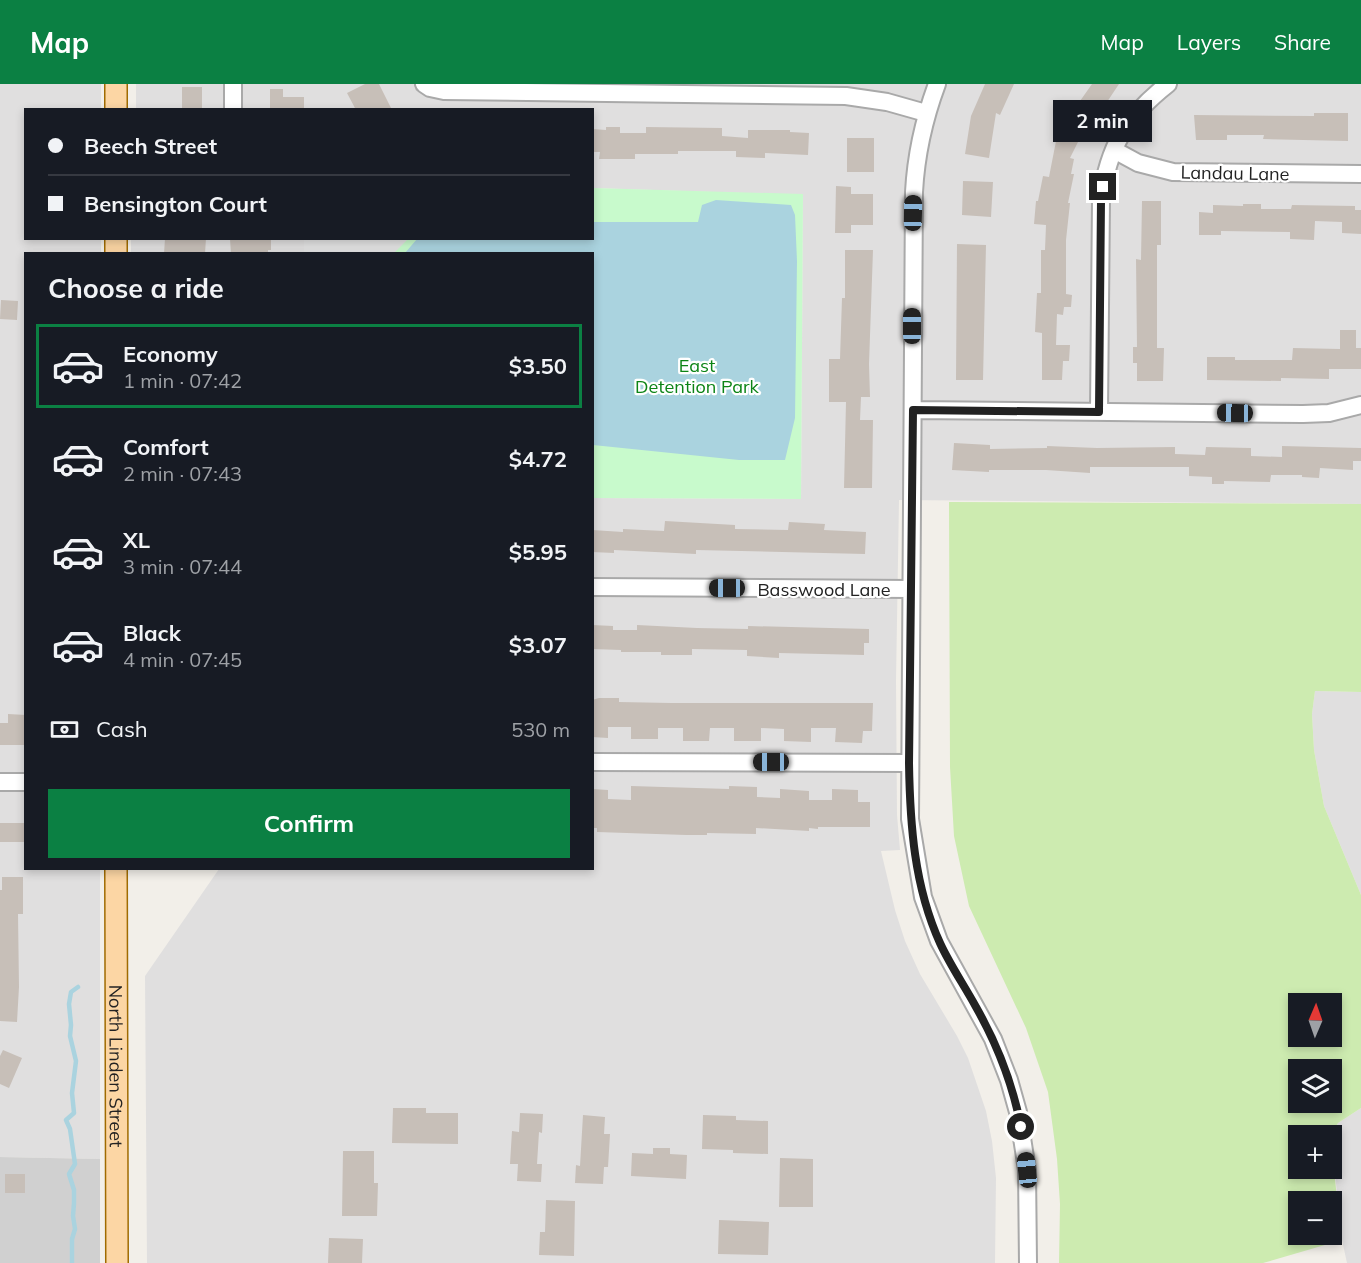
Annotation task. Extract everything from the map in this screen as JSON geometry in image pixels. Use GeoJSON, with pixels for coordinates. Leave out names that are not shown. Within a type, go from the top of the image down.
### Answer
{"type":"FeatureCollection","features":[{"type":"Feature","properties":{"kind":"main road"},"geometry":{"type":"LineString","coordinates":[[116,84],[116,108]]}},
{"type":"Feature","properties":{"kind":"main road","name":"North Linden Street"},"geometry":{"type":"LineString","coordinates":[[116,870],[117,1263]]}},
{"type":"Feature","properties":{"kind":"street"},"geometry":{"type":"LineString","coordinates":[[233,84],[233,108]]}},
{"type":"Feature","properties":{"kind":"street"},"geometry":{"type":"LineString","coordinates":[[937,84],[926,113],[916,164],[914,192],[910,819],[923,897],[939,941],[993,1039],[1009,1080],[1018,1112],[1027,1170],[1028,1263]]}},
{"type":"Feature","properties":{"kind":"street"},"geometry":{"type":"LineString","coordinates":[[1099,412],[1101,200],[1105,174],[1114,150],[1135,114],[1168,84]]}},
{"type":"Feature","properties":{"kind":"street"},"geometry":{"type":"LineString","coordinates":[[429,87],[444,91],[525,93],[846,96],[887,102],[926,113]]}},
{"type":"Feature","properties":{"kind":"street","name":"Landau Lane"},"geometry":{"type":"LineString","coordinates":[[1114,150],[1138,163],[1173,172],[1361,174]]}},
{"type":"Feature","properties":{"kind":"street"},"geometry":{"type":"LineString","coordinates":[[913,410],[1303,414],[1329,412],[1361,405]]}},
{"type":"Feature","properties":{"kind":"street","name":"Basswood Lane"},"geometry":{"type":"LineString","coordinates":[[594,587],[911,589]]}},
{"type":"Feature","properties":{"kind":"street"},"geometry":{"type":"LineString","coordinates":[[594,762],[909,763]]}},
{"type":"Feature","properties":{"kind":"street"},"geometry":{"type":"LineString","coordinates":[[0,782],[24,782]]}},
{"type":"Feature","properties":{"kind":"shaded area"},"geometry":{"type":"Polygon","coordinates":[[[0,84],[101,84],[101,108],[24,108],[24,240],[101,240],[101,252],[24,252],[24,870],[100,870],[100,1159],[0,1157],[0,84]]]}},
{"type":"Feature","properties":{"kind":"shaded area"},"geometry":{"type":"Polygon","coordinates":[[[136,84],[1361,84],[1361,504],[899,500],[896,681],[897,815],[900,850],[881,851],[905,941],[920,974],[968,1058],[986,1111],[996,1178],[995,1263],[147,1263],[145,976],[218,870],[594,870],[594,498],[801,499],[803,195],[594,188],[594,108],[136,108],[136,84]]]}},
{"type":"Feature","properties":{"kind":"shaded area"},"geometry":{"type":"Polygon","coordinates":[[[131,240],[304,240],[304,252],[131,252],[131,240]]]}},
{"type":"Feature","properties":{"kind":"shaded area"},"geometry":{"type":"Polygon","coordinates":[[[304,240],[407,240],[395,252],[304,252],[304,240]]]}},
{"type":"Feature","properties":{"kind":"shaded area"},"geometry":{"type":"Polygon","coordinates":[[[1315,691],[1361,692],[1361,895],[1324,806],[1314,750],[1312,714],[1315,691]]]}},
{"type":"Feature","properties":{"kind":"shaded area"},"geometry":{"type":"Polygon","coordinates":[[[1361,1108],[1361,1263],[1347,1263],[1342,1240],[1342,1191],[1337,1191],[1336,1179],[1342,1179],[1342,1125],[1337,1125],[1361,1108]]]}},
{"type":"Feature","properties":{"kind":"shaded area"},"geometry":{"type":"Polygon","coordinates":[[[0,1157],[100,1159],[100,1263],[0,1263],[0,1157]]]}},
{"type":"Feature","properties":{"kind":"green space","name":"East Detention Park"},"geometry":{"type":"Polygon","coordinates":[[[594,188],[803,194],[801,499],[594,498],[594,252],[304,252],[304,240],[594,240],[594,188]]]}},
{"type":"Feature","properties":{"kind":"green space"},"geometry":{"type":"Polygon","coordinates":[[[949,502],[1361,504],[1361,692],[1315,691],[1312,714],[1314,750],[1324,806],[1361,895],[1361,1108],[1337,1125],[1288,1125],[1288,1179],[1335,1179],[1336,1191],[1288,1191],[1288,1245],[1325,1245],[1263,1263],[1059,1263],[1060,1204],[1057,1159],[1048,1092],[1026,1028],[969,906],[954,836],[950,767],[949,502]]]}},
{"type":"Feature","properties":{"kind":"water","name":"East Detention Park"},"geometry":{"type":"Polygon","coordinates":[[[716,200],[791,205],[795,215],[797,261],[795,418],[785,460],[739,460],[594,445],[594,252],[406,252],[416,240],[594,240],[594,222],[698,222],[702,205],[716,200]]]}},
{"type":"Feature","properties":{"kind":"building"},"geometry":{"type":"Polygon","coordinates":[[[365,84],[379,84],[391,108],[355,108],[347,93],[365,84]]]}},
{"type":"Feature","properties":{"kind":"building"},"geometry":{"type":"Polygon","coordinates":[[[985,84],[1014,84],[1000,115],[996,113],[989,158],[965,154],[971,116],[985,84]]]}},
{"type":"Feature","properties":{"kind":"building"},"geometry":{"type":"Polygon","coordinates":[[[1092,84],[1119,84],[1103,108],[1097,104],[1070,158],[1074,159],[1071,174],[1074,174],[1068,203],[1070,203],[1066,240],[1066,294],[1072,295],[1071,307],[1064,307],[1063,315],[1057,314],[1056,345],[1070,345],[1069,361],[1063,361],[1062,380],[1042,380],[1042,333],[1035,332],[1037,293],[1041,293],[1041,250],[1045,250],[1046,225],[1034,224],[1036,201],[1038,201],[1043,176],[1049,177],[1057,136],[1065,122],[1058,118],[1063,107],[1073,111],[1092,84]]]}},
{"type":"Feature","properties":{"kind":"building"},"geometry":{"type":"Polygon","coordinates":[[[182,87],[202,87],[202,108],[182,108],[182,87]]]}},
{"type":"Feature","properties":{"kind":"building"},"geometry":{"type":"Polygon","coordinates":[[[270,89],[283,89],[283,97],[304,97],[304,108],[270,108],[270,89]]]}},
{"type":"Feature","properties":{"kind":"building"},"geometry":{"type":"Polygon","coordinates":[[[1314,113],[1348,113],[1348,141],[1263,139],[1264,135],[1227,135],[1227,140],[1196,140],[1194,115],[1314,116],[1314,113]]]}},
{"type":"Feature","properties":{"kind":"building"},"geometry":{"type":"Polygon","coordinates":[[[606,127],[620,127],[620,133],[646,133],[646,127],[722,128],[722,136],[748,138],[748,130],[790,130],[790,132],[809,133],[808,155],[765,153],[765,158],[736,157],[736,151],[678,151],[678,154],[635,154],[635,159],[599,159],[600,152],[594,152],[594,129],[606,130],[606,127]]]}},
{"type":"Feature","properties":{"kind":"building"},"geometry":{"type":"Polygon","coordinates":[[[847,138],[874,138],[874,172],[847,172],[847,138]]]}},
{"type":"Feature","properties":{"kind":"building"},"geometry":{"type":"Polygon","coordinates":[[[963,181],[993,182],[991,217],[962,215],[963,181]]]}},
{"type":"Feature","properties":{"kind":"building"},"geometry":{"type":"Polygon","coordinates":[[[836,186],[851,187],[851,194],[873,194],[873,225],[851,225],[851,233],[835,233],[836,186]]]}},
{"type":"Feature","properties":{"kind":"building"},"geometry":{"type":"Polygon","coordinates":[[[1142,201],[1161,201],[1161,245],[1157,245],[1157,348],[1164,348],[1163,381],[1137,381],[1137,363],[1133,363],[1133,347],[1137,347],[1136,259],[1141,260],[1142,201]]]}},
{"type":"Feature","properties":{"kind":"building"},"geometry":{"type":"Polygon","coordinates":[[[1243,204],[1261,204],[1261,209],[1291,209],[1292,205],[1355,206],[1355,210],[1361,210],[1361,234],[1342,233],[1342,222],[1315,221],[1314,240],[1290,239],[1290,232],[1221,231],[1221,235],[1199,235],[1199,212],[1213,213],[1213,205],[1243,206],[1243,204]]]}},
{"type":"Feature","properties":{"kind":"building"},"geometry":{"type":"Polygon","coordinates":[[[165,240],[206,240],[205,252],[164,252],[165,240]]]}},
{"type":"Feature","properties":{"kind":"building"},"geometry":{"type":"Polygon","coordinates":[[[230,240],[271,240],[271,250],[268,252],[231,252],[230,240]]]}},
{"type":"Feature","properties":{"kind":"building"},"geometry":{"type":"Polygon","coordinates":[[[957,244],[986,245],[983,380],[956,380],[957,244]]]}},
{"type":"Feature","properties":{"kind":"building"},"geometry":{"type":"Polygon","coordinates":[[[845,250],[873,250],[870,397],[861,397],[860,420],[873,420],[872,488],[844,488],[846,402],[829,402],[829,359],[840,359],[842,298],[845,298],[845,250]]]}},
{"type":"Feature","properties":{"kind":"building"},"geometry":{"type":"Polygon","coordinates":[[[1,300],[18,301],[17,320],[0,319],[1,300]]]}},
{"type":"Feature","properties":{"kind":"building"},"geometry":{"type":"Polygon","coordinates":[[[1340,330],[1356,330],[1356,348],[1361,348],[1361,369],[1329,369],[1329,379],[1207,380],[1207,357],[1235,357],[1235,360],[1292,360],[1293,348],[1340,349],[1340,330]]]}},
{"type":"Feature","properties":{"kind":"building"},"geometry":{"type":"Polygon","coordinates":[[[954,443],[990,445],[990,449],[1047,448],[1047,446],[1175,447],[1175,454],[1205,455],[1206,447],[1251,448],[1251,456],[1282,457],[1282,446],[1361,448],[1361,461],[1353,461],[1353,470],[1320,468],[1319,478],[1302,477],[1302,475],[1271,475],[1270,482],[1224,481],[1224,484],[1212,484],[1212,477],[1189,476],[1189,467],[1090,467],[1090,473],[1046,470],[989,470],[989,472],[952,470],[954,443]]]}},
{"type":"Feature","properties":{"kind":"building"},"geometry":{"type":"Polygon","coordinates":[[[665,521],[735,525],[735,529],[788,530],[789,522],[825,524],[824,530],[866,532],[865,554],[696,550],[696,554],[614,550],[614,553],[594,552],[594,530],[664,531],[665,521]]]}},
{"type":"Feature","properties":{"kind":"building"},"geometry":{"type":"Polygon","coordinates":[[[594,625],[613,626],[613,630],[637,630],[637,625],[748,629],[748,626],[869,629],[869,643],[864,643],[864,655],[779,653],[779,658],[747,656],[747,650],[692,649],[692,655],[661,655],[661,652],[621,652],[621,650],[594,649],[594,625]]]}},
{"type":"Feature","properties":{"kind":"building"},"geometry":{"type":"Polygon","coordinates":[[[619,698],[619,702],[671,703],[873,703],[872,731],[863,731],[862,743],[835,742],[836,728],[811,728],[811,742],[784,741],[784,729],[761,728],[761,741],[734,741],[734,728],[710,728],[709,741],[683,741],[683,728],[658,728],[658,739],[631,739],[631,727],[608,727],[608,738],[594,737],[594,699],[619,698]]]}},
{"type":"Feature","properties":{"kind":"building"},"geometry":{"type":"Polygon","coordinates":[[[8,714],[24,715],[24,745],[0,745],[0,723],[8,723],[8,714]]]}},
{"type":"Feature","properties":{"kind":"building"},"geometry":{"type":"Polygon","coordinates":[[[631,786],[729,789],[729,786],[757,787],[757,797],[780,798],[780,789],[809,791],[809,800],[832,800],[832,789],[858,790],[858,802],[870,802],[870,827],[818,827],[818,829],[809,828],[809,831],[756,828],[756,834],[707,833],[707,835],[597,832],[597,828],[594,828],[594,789],[608,790],[608,799],[631,800],[631,786]]]}},
{"type":"Feature","properties":{"kind":"building"},"geometry":{"type":"Polygon","coordinates":[[[0,823],[24,823],[24,842],[0,842],[0,823]]]}},
{"type":"Feature","properties":{"kind":"building"},"geometry":{"type":"Polygon","coordinates":[[[2,877],[23,877],[23,914],[18,914],[17,1022],[0,1021],[0,890],[2,890],[2,877]]]}},
{"type":"Feature","properties":{"kind":"building"},"geometry":{"type":"Polygon","coordinates":[[[3,1050],[22,1058],[9,1088],[0,1084],[0,1056],[3,1050]]]}},
{"type":"Feature","properties":{"kind":"building"},"geometry":{"type":"Polygon","coordinates":[[[393,1108],[426,1108],[426,1113],[458,1113],[458,1144],[392,1143],[393,1108]]]}},
{"type":"Feature","properties":{"kind":"building"},"geometry":{"type":"Polygon","coordinates":[[[520,1113],[543,1114],[542,1133],[539,1132],[537,1164],[542,1164],[541,1182],[517,1181],[518,1164],[510,1164],[512,1131],[519,1132],[520,1113]]]}},
{"type":"Feature","properties":{"kind":"building"},"geometry":{"type":"Polygon","coordinates":[[[583,1115],[605,1117],[604,1134],[610,1134],[608,1167],[604,1167],[603,1184],[575,1183],[576,1165],[580,1166],[583,1115]]]}},
{"type":"Feature","properties":{"kind":"building"},"geometry":{"type":"Polygon","coordinates":[[[703,1115],[736,1116],[736,1120],[768,1121],[768,1154],[702,1149],[703,1115]]]}},
{"type":"Feature","properties":{"kind":"building"},"geometry":{"type":"Polygon","coordinates":[[[653,1148],[670,1148],[670,1154],[687,1155],[686,1179],[631,1176],[632,1153],[653,1154],[653,1148]]]}},
{"type":"Feature","properties":{"kind":"building"},"geometry":{"type":"Polygon","coordinates":[[[343,1151],[374,1151],[374,1183],[378,1183],[377,1216],[342,1216],[343,1151]]]}},
{"type":"Feature","properties":{"kind":"building"},"geometry":{"type":"Polygon","coordinates":[[[780,1158],[813,1159],[813,1207],[779,1207],[780,1158]]]}},
{"type":"Feature","properties":{"kind":"building"},"geometry":{"type":"Polygon","coordinates":[[[5,1174],[25,1174],[25,1193],[5,1193],[5,1174]]]}},
{"type":"Feature","properties":{"kind":"building"},"geometry":{"type":"Polygon","coordinates":[[[546,1200],[575,1201],[574,1256],[539,1255],[540,1232],[545,1232],[546,1200]]]}},
{"type":"Feature","properties":{"kind":"building"},"geometry":{"type":"Polygon","coordinates":[[[719,1220],[769,1222],[768,1255],[718,1254],[719,1220]]]}},
{"type":"Feature","properties":{"kind":"building"},"geometry":{"type":"Polygon","coordinates":[[[329,1238],[363,1239],[362,1263],[328,1263],[329,1238]]]}},
{"type":"Feature","properties":{"kind":"waterway"},"geometry":{"type":"LineString","coordinates":[[72,1263],[72,1239],[75,1229],[74,1190],[69,1174],[75,1164],[70,1129],[66,1120],[74,1113],[72,1093],[76,1061],[70,1036],[69,1004],[71,992],[78,987]]}},
{"type":"Feature","properties":{"kind":"route"},"geometry":{"type":"LineString","coordinates":[[1021,1127],[1009,1080],[993,1039],[939,941],[923,897],[914,851],[910,819],[909,763],[913,410],[1099,412],[1103,187]]}}]}
